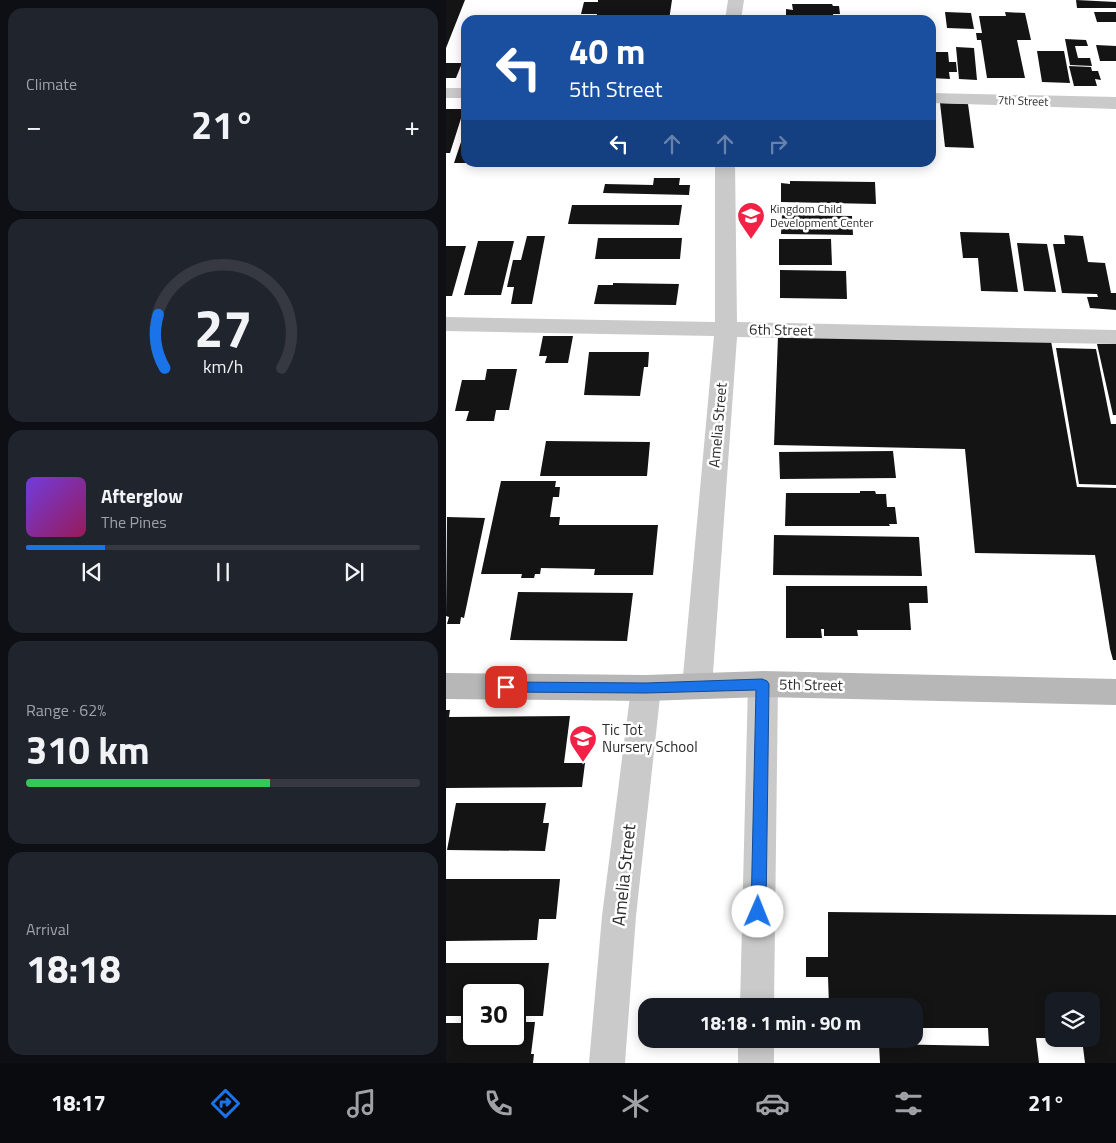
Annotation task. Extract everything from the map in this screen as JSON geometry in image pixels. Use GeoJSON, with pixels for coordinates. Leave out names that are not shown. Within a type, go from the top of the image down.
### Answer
{"type":"FeatureCollection","features":[{"type":"Feature","properties":{"kind":"main road","name":"5th Street"},"geometry":{"type":"LineString","coordinates":[[446,686],[646,688],[762,684],[1116,692]]}},
{"type":"Feature","properties":{"kind":"street"},"geometry":{"type":"LineString","coordinates":[[734,15],[736,0]]}},
{"type":"Feature","properties":{"kind":"street"},"geometry":{"type":"LineString","coordinates":[[446,92],[461,93]]}},
{"type":"Feature","properties":{"kind":"street","name":"7th Street"},"geometry":{"type":"LineString","coordinates":[[936,98],[1116,103]]}},
{"type":"Feature","properties":{"kind":"street","name":"Amelia Street"},"geometry":{"type":"LineString","coordinates":[[697,687],[726,329],[725,167]]}},
{"type":"Feature","properties":{"kind":"street","name":"6th Street"},"geometry":{"type":"LineString","coordinates":[[446,324],[1116,337]]}},
{"type":"Feature","properties":{"kind":"street"},"geometry":{"type":"LineString","coordinates":[[757,998],[762,684]]}},
{"type":"Feature","properties":{"kind":"street","name":"Amelia Street"},"geometry":{"type":"LineString","coordinates":[[607,1063],[619,916],[646,688]]}},
{"type":"Feature","properties":{"kind":"street"},"geometry":{"type":"LineString","coordinates":[[756,1048],[756,1063]]}},
{"type":"Feature","properties":{"kind":"building"},"geometry":{"type":"Polygon","coordinates":[[[446,0],[465,0],[446,48],[446,0]]]}},
{"type":"Feature","properties":{"kind":"building"},"geometry":{"type":"Polygon","coordinates":[[[598,0],[672,0],[670,15],[581,14],[584,2],[598,2],[598,0]]]}},
{"type":"Feature","properties":{"kind":"building"},"geometry":{"type":"Polygon","coordinates":[[[1076,0],[1116,2],[1116,8],[1077,8],[1076,0]]]}},
{"type":"Feature","properties":{"kind":"building"},"geometry":{"type":"Polygon","coordinates":[[[792,4],[832,4],[833,6],[839,6],[840,14],[786,15],[786,9],[793,10],[792,4]]]}},
{"type":"Feature","properties":{"kind":"building"},"geometry":{"type":"Polygon","coordinates":[[[945,12],[971,13],[974,29],[947,28],[945,12]]]}},
{"type":"Feature","properties":{"kind":"building"},"geometry":{"type":"Polygon","coordinates":[[[1005,12],[1025,13],[1031,40],[1017,40],[1025,78],[987,78],[981,40],[977,40],[976,33],[982,33],[979,16],[1006,16],[1005,12]]]}},
{"type":"Feature","properties":{"kind":"building"},"geometry":{"type":"Polygon","coordinates":[[[1094,12],[1116,12],[1116,22],[1097,22],[1094,12]]]}},
{"type":"Feature","properties":{"kind":"building"},"geometry":{"type":"Polygon","coordinates":[[[1065,39],[1086,40],[1088,46],[1075,46],[1078,58],[1090,58],[1092,66],[1070,65],[1065,39]]]}},
{"type":"Feature","properties":{"kind":"building"},"geometry":{"type":"Polygon","coordinates":[[[1096,45],[1116,46],[1116,61],[1100,61],[1096,45]]]}},
{"type":"Feature","properties":{"kind":"building"},"geometry":{"type":"Polygon","coordinates":[[[956,47],[974,48],[977,80],[959,79],[956,47]]]}},
{"type":"Feature","properties":{"kind":"building"},"geometry":{"type":"Polygon","coordinates":[[[1037,51],[1064,51],[1070,83],[1042,82],[1037,51]]]}},
{"type":"Feature","properties":{"kind":"building"},"geometry":{"type":"Polygon","coordinates":[[[936,52],[948,52],[949,62],[956,62],[957,72],[949,72],[950,79],[936,78],[936,52]]]}},
{"type":"Feature","properties":{"kind":"building"},"geometry":{"type":"Polygon","coordinates":[[[446,63],[461,63],[456,78],[446,78],[446,63]]]}},
{"type":"Feature","properties":{"kind":"building"},"geometry":{"type":"Polygon","coordinates":[[[1069,66],[1091,67],[1092,71],[1098,71],[1101,80],[1095,79],[1097,86],[1074,86],[1069,66]]]}},
{"type":"Feature","properties":{"kind":"building"},"geometry":{"type":"Polygon","coordinates":[[[940,103],[968,104],[974,148],[945,147],[940,103]]]}},
{"type":"Feature","properties":{"kind":"building"},"geometry":{"type":"Polygon","coordinates":[[[446,109],[461,109],[461,118],[450,153],[446,153],[446,109]]]}},
{"type":"Feature","properties":{"kind":"building"},"geometry":{"type":"Polygon","coordinates":[[[461,142],[461,163],[454,163],[461,142]]]}},
{"type":"Feature","properties":{"kind":"building"},"geometry":{"type":"Polygon","coordinates":[[[654,178],[680,178],[679,185],[690,185],[689,195],[603,193],[605,184],[653,185],[654,178]]]}},
{"type":"Feature","properties":{"kind":"building"},"geometry":{"type":"Polygon","coordinates":[[[790,181],[875,182],[876,204],[781,202],[781,183],[790,184],[790,181]]]}},
{"type":"Feature","properties":{"kind":"building"},"geometry":{"type":"Polygon","coordinates":[[[572,205],[682,205],[679,225],[568,224],[572,205]]]}},
{"type":"Feature","properties":{"kind":"building"},"geometry":{"type":"Polygon","coordinates":[[[782,215],[852,216],[853,235],[781,234],[782,215]]]}},
{"type":"Feature","properties":{"kind":"building"},"geometry":{"type":"Polygon","coordinates":[[[960,232],[1009,233],[1018,292],[981,291],[978,258],[963,258],[960,232]]]}},
{"type":"Feature","properties":{"kind":"building"},"geometry":{"type":"Polygon","coordinates":[[[1064,235],[1083,236],[1088,262],[1105,263],[1111,293],[1116,293],[1116,310],[1090,308],[1087,297],[1098,297],[1097,294],[1062,293],[1053,244],[1065,244],[1064,235]]]}},
{"type":"Feature","properties":{"kind":"building"},"geometry":{"type":"Polygon","coordinates":[[[527,236],[545,236],[532,304],[511,304],[514,287],[507,287],[513,260],[521,260],[527,236]]]}},
{"type":"Feature","properties":{"kind":"building"},"geometry":{"type":"Polygon","coordinates":[[[598,238],[682,238],[680,259],[595,259],[598,238]]]}},
{"type":"Feature","properties":{"kind":"building"},"geometry":{"type":"Polygon","coordinates":[[[779,239],[831,239],[832,265],[779,265],[779,239]]]}},
{"type":"Feature","properties":{"kind":"building"},"geometry":{"type":"Polygon","coordinates":[[[478,241],[514,241],[501,295],[464,295],[478,241]]]}},
{"type":"Feature","properties":{"kind":"building"},"geometry":{"type":"Polygon","coordinates":[[[1017,243],[1047,244],[1056,292],[1024,291],[1017,243]]]}},
{"type":"Feature","properties":{"kind":"building"},"geometry":{"type":"Polygon","coordinates":[[[446,246],[466,246],[452,296],[446,296],[446,246]]]}},
{"type":"Feature","properties":{"kind":"building"},"geometry":{"type":"Polygon","coordinates":[[[780,270],[846,271],[847,299],[780,298],[780,270]]]}},
{"type":"Feature","properties":{"kind":"building"},"geometry":{"type":"Polygon","coordinates":[[[613,283],[679,284],[676,305],[594,304],[598,285],[613,285],[613,283]]]}},
{"type":"Feature","properties":{"kind":"building"},"geometry":{"type":"Polygon","coordinates":[[[543,336],[573,336],[568,363],[545,363],[547,356],[539,356],[543,336]]]}},
{"type":"Feature","properties":{"kind":"building"},"geometry":{"type":"Polygon","coordinates":[[[778,336],[1051,341],[1077,487],[1116,488],[1116,660],[1113,660],[1110,649],[1095,555],[975,553],[965,449],[774,445],[778,336]]]}},
{"type":"Feature","properties":{"kind":"building"},"geometry":{"type":"Polygon","coordinates":[[[1097,344],[1116,344],[1116,415],[1113,415],[1097,344]]]}},
{"type":"Feature","properties":{"kind":"building"},"geometry":{"type":"Polygon","coordinates":[[[1056,348],[1096,349],[1111,424],[1116,424],[1116,485],[1079,484],[1056,348]]]}},
{"type":"Feature","properties":{"kind":"building"},"geometry":{"type":"Polygon","coordinates":[[[589,352],[649,352],[648,367],[644,367],[640,396],[584,395],[589,352]]]}},
{"type":"Feature","properties":{"kind":"building"},"geometry":{"type":"Polygon","coordinates":[[[487,369],[517,369],[509,410],[496,410],[494,421],[466,421],[469,411],[455,411],[462,380],[485,380],[487,369]]]}},
{"type":"Feature","properties":{"kind":"building"},"geometry":{"type":"Polygon","coordinates":[[[546,441],[650,442],[647,476],[540,476],[546,441]]]}},
{"type":"Feature","properties":{"kind":"building"},"geometry":{"type":"Polygon","coordinates":[[[893,451],[896,478],[780,479],[779,452],[893,451]]]}},
{"type":"Feature","properties":{"kind":"building"},"geometry":{"type":"Polygon","coordinates":[[[501,481],[556,481],[555,487],[560,487],[559,497],[553,497],[550,517],[560,517],[559,525],[658,525],[653,575],[594,575],[595,569],[541,568],[540,574],[535,574],[534,578],[521,578],[522,574],[481,574],[501,481]]]}},
{"type":"Feature","properties":{"kind":"building"},"geometry":{"type":"Polygon","coordinates":[[[860,491],[875,491],[876,494],[886,494],[887,507],[895,507],[897,524],[889,524],[890,526],[785,526],[786,493],[860,493],[860,491]]]}},
{"type":"Feature","properties":{"kind":"building"},"geometry":{"type":"Polygon","coordinates":[[[447,517],[485,518],[464,618],[461,617],[460,624],[447,624],[449,617],[446,616],[447,517]]]}},
{"type":"Feature","properties":{"kind":"building"},"geometry":{"type":"Polygon","coordinates":[[[774,535],[919,537],[922,576],[773,575],[774,535]]]}},
{"type":"Feature","properties":{"kind":"building"},"geometry":{"type":"Polygon","coordinates":[[[786,586],[927,586],[928,603],[909,603],[911,630],[857,630],[858,636],[824,636],[824,629],[821,629],[822,638],[786,638],[786,586]]]}},
{"type":"Feature","properties":{"kind":"building"},"geometry":{"type":"Polygon","coordinates":[[[518,592],[633,593],[627,641],[510,640],[518,592]]]}},
{"type":"Feature","properties":{"kind":"building"},"geometry":{"type":"Polygon","coordinates":[[[446,710],[450,710],[449,717],[570,716],[564,763],[585,763],[582,787],[446,788],[446,710]]]}},
{"type":"Feature","properties":{"kind":"building"},"geometry":{"type":"Polygon","coordinates":[[[456,803],[546,803],[543,823],[549,823],[545,851],[447,850],[456,803]]]}},
{"type":"Feature","properties":{"kind":"building"},"geometry":{"type":"Polygon","coordinates":[[[446,879],[560,879],[556,919],[539,919],[537,940],[446,941],[446,879]]]}},
{"type":"Feature","properties":{"kind":"building"},"geometry":{"type":"Polygon","coordinates":[[[828,912],[1116,915],[1116,1063],[1085,1063],[1083,1047],[1100,1047],[1100,992],[1045,992],[1045,1038],[1036,1038],[1039,1063],[880,1063],[879,1048],[923,1048],[923,1045],[989,1046],[988,1028],[923,1028],[923,998],[829,998],[828,977],[806,977],[806,957],[828,957],[828,912]]]}},
{"type":"Feature","properties":{"kind":"building"},"geometry":{"type":"Polygon","coordinates":[[[446,963],[549,963],[543,1016],[526,1016],[526,982],[461,982],[461,1016],[446,1016],[446,963]]]}},
{"type":"Feature","properties":{"kind":"building"},"geometry":{"type":"Polygon","coordinates":[[[526,1022],[535,1022],[531,1054],[534,1054],[533,1063],[446,1063],[446,1023],[461,1023],[461,1047],[526,1047],[526,1022]]]}},
{"type":"Feature","properties":{"kind":"place","name":"Kingdom Child Development Center"},"geometry":{"type":"Point","coordinates":[751,240]}},
{"type":"Feature","properties":{"kind":"place","name":"Tic Tot Nursery School"},"geometry":{"type":"Point","coordinates":[583,763]}},
{"type":"Feature","properties":{"kind":"route"},"geometry":{"type":"LineString","coordinates":[[506,687],[646,688],[762,684],[758,912]]}}]}
